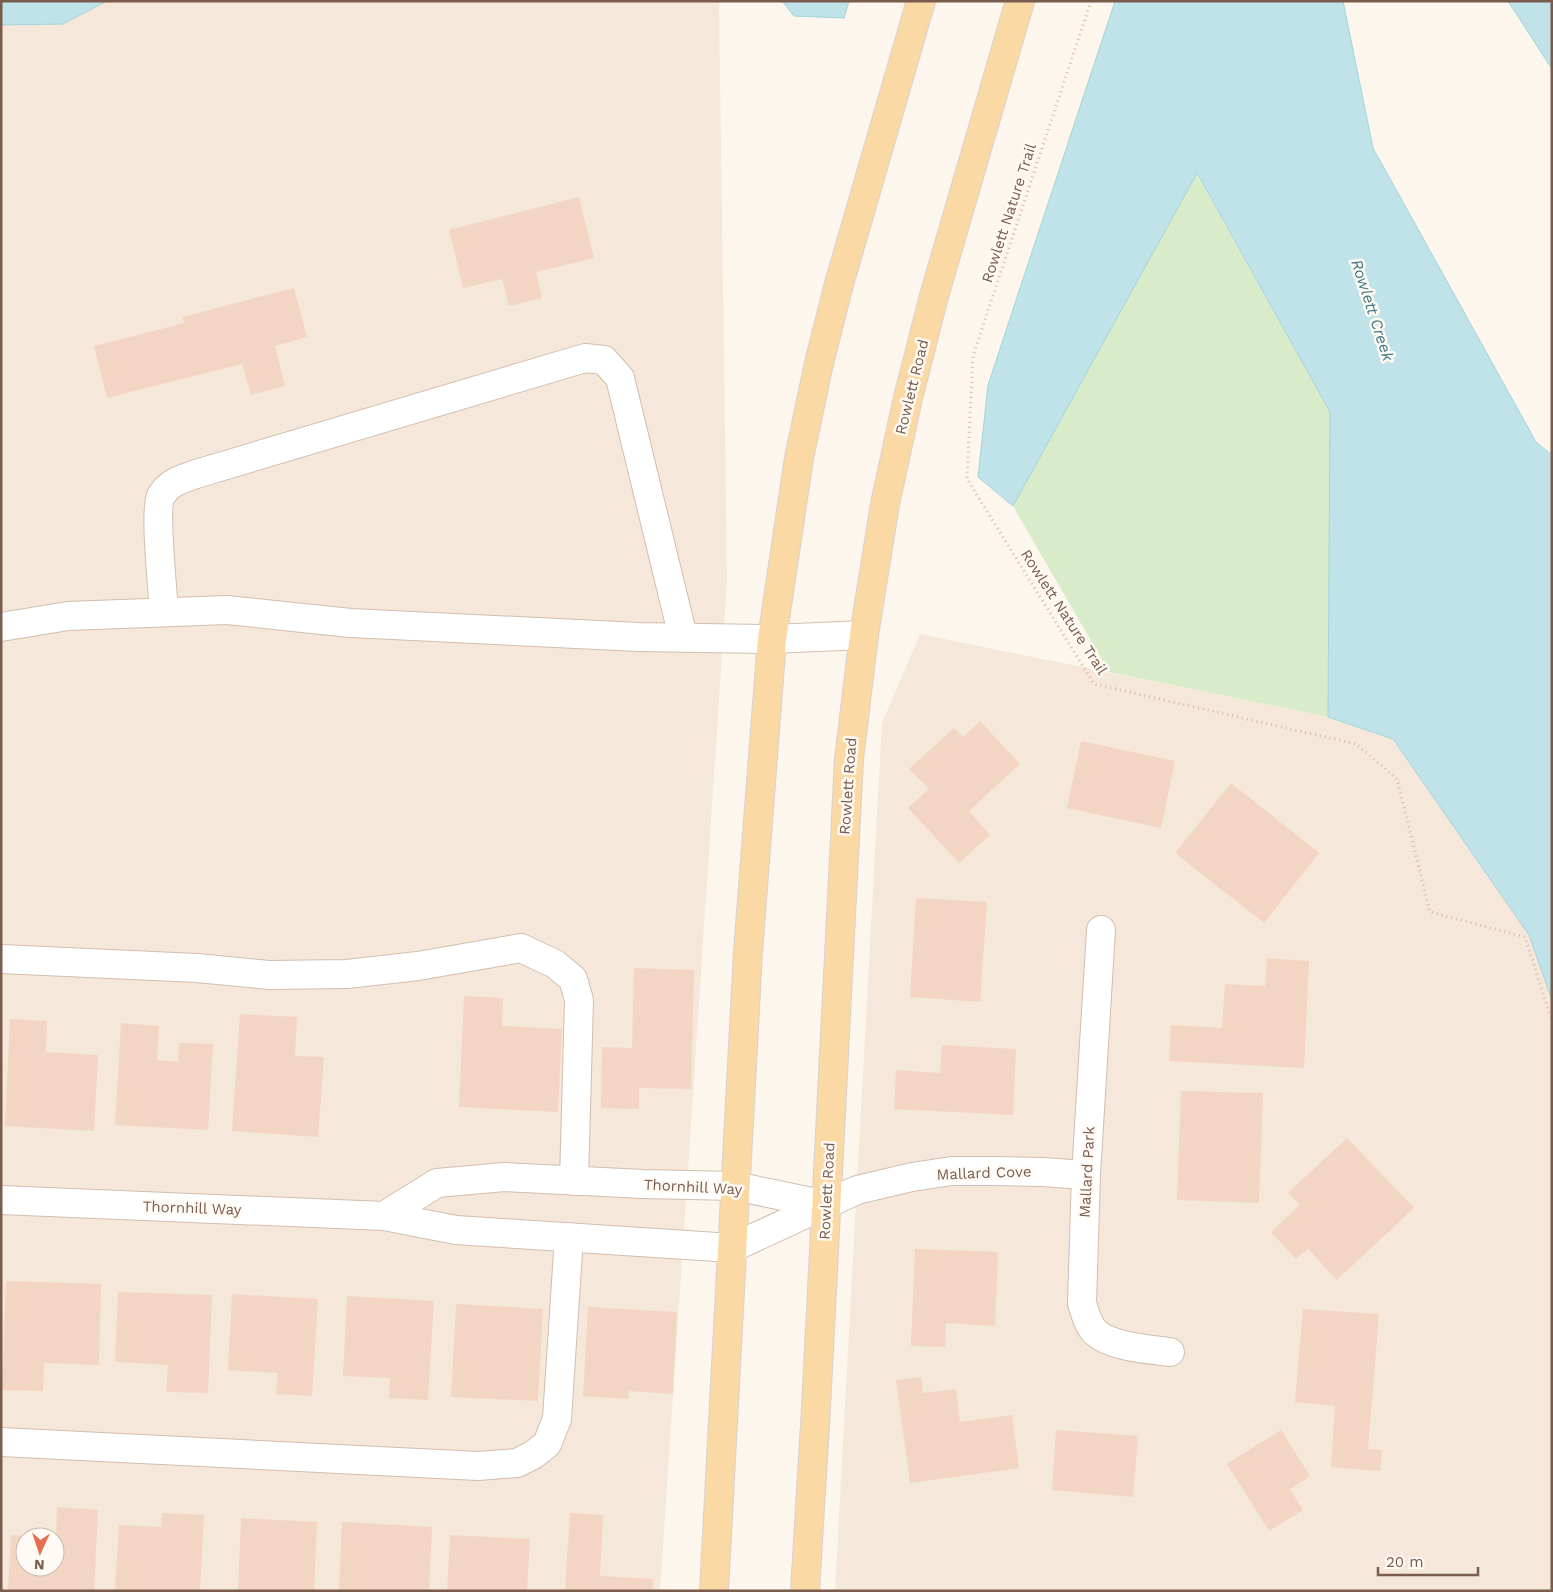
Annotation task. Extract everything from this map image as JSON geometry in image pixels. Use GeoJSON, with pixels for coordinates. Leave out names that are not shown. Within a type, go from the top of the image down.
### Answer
{"type":"FeatureCollection","features":[{"type":"Feature","properties":{"kind":"main road"},"geometry":{"type":"LineString","coordinates":[[714,1591],[748,942],[772,639],[799,458],[819,363],[839,284],[921,1]]}},
{"type":"Feature","properties":{"kind":"main road","name":"Rowlett Road"},"geometry":{"type":"LineString","coordinates":[[805,1591],[849,759],[864,635],[885,504],[908,398],[934,296],[1020,1]]}},
{"type":"Feature","properties":{"kind":"street"},"geometry":{"type":"LineString","coordinates":[[164,612],[159,517],[160,497],[171,483],[586,358],[604,360],[620,378],[684,638]]}},
{"type":"Feature","properties":{"kind":"street"},"geometry":{"type":"LineString","coordinates":[[1,627],[68,616],[227,610],[351,623],[496,631],[684,638],[772,639],[864,635]]}},
{"type":"Feature","properties":{"kind":"street","name":"Mallard Park"},"geometry":{"type":"LineString","coordinates":[[1101,930],[1086,1175],[1082,1304],[1087,1318],[1095,1331],[1108,1340],[1170,1352]]}},
{"type":"Feature","properties":{"kind":"street"},"geometry":{"type":"LineString","coordinates":[[1,959],[197,968],[268,975],[347,974],[418,966],[521,948],[555,964],[573,979],[579,1000],[574,1181]]}},
{"type":"Feature","properties":{"kind":"street","name":"Mallard Cove"},"geometry":{"type":"LineString","coordinates":[[826,1205],[857,1190],[912,1177],[952,1171],[1042,1172],[1086,1175]]}},
{"type":"Feature","properties":{"kind":"street","name":"Thornhill Way"},"geometry":{"type":"LineString","coordinates":[[384,1216],[437,1182],[504,1177],[643,1184],[735,1186],[826,1205]]}},
{"type":"Feature","properties":{"kind":"street","name":"Thornhill Way"},"geometry":{"type":"LineString","coordinates":[[1,1200],[384,1216],[456,1230],[732,1248],[826,1205]]}},
{"type":"Feature","properties":{"kind":"street"},"geometry":{"type":"LineString","coordinates":[[1,1442],[478,1466],[517,1463],[533,1455],[547,1444],[557,1420],[569,1237]]}},
{"type":"Feature","properties":{"kind":"path","name":"Rowlett Nature Trail"},"geometry":{"type":"LineString","coordinates":[[1091,1],[973,356],[966,479],[1094,684],[1356,744],[1397,779],[1430,912],[1525,936],[1552,1021]]}},
{"type":"Feature","properties":{"kind":"shaded area"},"geometry":{"type":"Polygon","coordinates":[[[107,1],[719,1],[727,580],[660,1591],[1,1591],[1,25],[63,24],[107,1]]]}},
{"type":"Feature","properties":{"kind":"shaded area"},"geometry":{"type":"Polygon","coordinates":[[[920,634],[1328,717],[1392,739],[1474,852],[1529,935],[1552,1000],[1552,1591],[835,1591],[882,723],[920,634]]]}},
{"type":"Feature","properties":{"kind":"green space"},"geometry":{"type":"Polygon","coordinates":[[[1196,173],[1330,412],[1328,717],[1109,672],[1013,506],[1196,173]]]}},
{"type":"Feature","properties":{"kind":"water"},"geometry":{"type":"Polygon","coordinates":[[[1,1],[107,1],[63,24],[1,25],[1,1]]]}},
{"type":"Feature","properties":{"kind":"water"},"geometry":{"type":"Polygon","coordinates":[[[782,1],[849,1],[844,18],[794,16],[782,1]]]}},
{"type":"Feature","properties":{"kind":"water","name":"Rowlett Creek"},"geometry":{"type":"Polygon","coordinates":[[[1115,1],[1343,1],[1373,148],[1536,442],[1552,455],[1552,1000],[1529,935],[1393,739],[1328,717],[1330,412],[1197,173],[1013,506],[978,477],[988,385],[1115,1]]]}},
{"type":"Feature","properties":{"kind":"water"},"geometry":{"type":"Polygon","coordinates":[[[1508,1],[1552,1],[1552,69],[1508,1]]]}},
{"type":"Feature","properties":{"kind":"building"},"geometry":{"type":"Polygon","coordinates":[[[579,197],[594,258],[536,272],[542,298],[509,306],[502,279],[463,288],[449,230],[579,197]]]}},
{"type":"Feature","properties":{"kind":"building"},"geometry":{"type":"Polygon","coordinates":[[[294,288],[307,337],[275,346],[285,386],[251,395],[242,364],[107,398],[94,346],[184,323],[182,317],[294,288]]]}},
{"type":"Feature","properties":{"kind":"building"},"geometry":{"type":"Polygon","coordinates":[[[980,721],[1020,764],[969,811],[990,835],[959,863],[908,808],[929,789],[909,769],[954,728],[963,737],[980,721]]]}},
{"type":"Feature","properties":{"kind":"building"},"geometry":{"type":"Polygon","coordinates":[[[1081,741],[1175,761],[1161,828],[1067,808],[1081,741]]]}},
{"type":"Feature","properties":{"kind":"building"},"geometry":{"type":"Polygon","coordinates":[[[1231,783],[1319,853],[1264,923],[1175,853],[1231,783]]]}},
{"type":"Feature","properties":{"kind":"building"},"geometry":{"type":"Polygon","coordinates":[[[916,898],[987,902],[980,1002],[910,997],[916,898]]]}},
{"type":"Feature","properties":{"kind":"building"},"geometry":{"type":"Polygon","coordinates":[[[1267,958],[1309,961],[1304,1068],[1169,1061],[1171,1025],[1222,1028],[1225,984],[1265,986],[1267,958]]]}},
{"type":"Feature","properties":{"kind":"building"},"geometry":{"type":"Polygon","coordinates":[[[634,968],[694,970],[691,1089],[639,1088],[639,1109],[601,1108],[602,1047],[632,1048],[634,968]]]}},
{"type":"Feature","properties":{"kind":"building"},"geometry":{"type":"Polygon","coordinates":[[[464,996],[503,998],[502,1026],[562,1029],[558,1112],[459,1107],[464,996]]]}},
{"type":"Feature","properties":{"kind":"building"},"geometry":{"type":"Polygon","coordinates":[[[240,1014],[297,1017],[295,1056],[324,1057],[318,1137],[232,1131],[240,1014]]]}},
{"type":"Feature","properties":{"kind":"building"},"geometry":{"type":"Polygon","coordinates":[[[10,1019],[47,1021],[46,1052],[98,1055],[94,1131],[5,1126],[10,1019]]]}},
{"type":"Feature","properties":{"kind":"building"},"geometry":{"type":"Polygon","coordinates":[[[121,1023],[159,1026],[157,1060],[178,1062],[179,1043],[213,1044],[208,1130],[115,1125],[121,1023]]]}},
{"type":"Feature","properties":{"kind":"building"},"geometry":{"type":"Polygon","coordinates":[[[942,1045],[1016,1049],[1013,1115],[894,1109],[896,1070],[940,1073],[942,1045]]]}},
{"type":"Feature","properties":{"kind":"building"},"geometry":{"type":"Polygon","coordinates":[[[1181,1091],[1263,1093],[1259,1203],[1177,1200],[1181,1091]]]}},
{"type":"Feature","properties":{"kind":"building"},"geometry":{"type":"Polygon","coordinates":[[[1347,1138],[1414,1208],[1337,1280],[1308,1249],[1296,1259],[1271,1232],[1300,1205],[1288,1193],[1347,1138]]]}},
{"type":"Feature","properties":{"kind":"building"},"geometry":{"type":"Polygon","coordinates":[[[915,1249],[998,1252],[995,1326],[946,1323],[945,1347],[911,1346],[915,1249]]]}},
{"type":"Feature","properties":{"kind":"building"},"geometry":{"type":"Polygon","coordinates":[[[6,1281],[101,1284],[99,1365],[44,1363],[43,1391],[2,1390],[6,1281]]]}},
{"type":"Feature","properties":{"kind":"building"},"geometry":{"type":"Polygon","coordinates":[[[118,1292],[212,1295],[208,1393],[166,1392],[168,1365],[115,1362],[118,1292]]]}},
{"type":"Feature","properties":{"kind":"building"},"geometry":{"type":"Polygon","coordinates":[[[232,1294],[318,1299],[312,1396],[276,1394],[278,1373],[228,1370],[232,1294]]]}},
{"type":"Feature","properties":{"kind":"building"},"geometry":{"type":"Polygon","coordinates":[[[347,1296],[434,1301],[428,1400],[389,1398],[390,1378],[343,1376],[347,1296]]]}},
{"type":"Feature","properties":{"kind":"building"},"geometry":{"type":"Polygon","coordinates":[[[456,1304],[543,1309],[538,1401],[451,1397],[456,1304]]]}},
{"type":"Feature","properties":{"kind":"building"},"geometry":{"type":"Polygon","coordinates":[[[588,1307],[677,1312],[673,1394],[629,1391],[628,1399],[583,1396],[588,1307]]]}},
{"type":"Feature","properties":{"kind":"building"},"geometry":{"type":"Polygon","coordinates":[[[1303,1309],[1379,1314],[1368,1449],[1382,1450],[1380,1471],[1331,1467],[1335,1406],[1295,1402],[1303,1309]]]}},
{"type":"Feature","properties":{"kind":"building"},"geometry":{"type":"Polygon","coordinates":[[[921,1377],[923,1393],[956,1389],[960,1422],[1012,1415],[1019,1468],[910,1483],[896,1380],[921,1377]]]}},
{"type":"Feature","properties":{"kind":"building"},"geometry":{"type":"Polygon","coordinates":[[[1056,1430],[1138,1436],[1133,1497],[1052,1490],[1056,1430]]]}},
{"type":"Feature","properties":{"kind":"building"},"geometry":{"type":"Polygon","coordinates":[[[1281,1430],[1310,1476],[1290,1489],[1303,1510],[1269,1531],[1227,1464],[1281,1430]]]}},
{"type":"Feature","properties":{"kind":"building"},"geometry":{"type":"Polygon","coordinates":[[[57,1507],[98,1510],[94,1591],[8,1591],[11,1535],[15,1535],[15,1577],[65,1577],[65,1527],[56,1527],[57,1507]]]}},
{"type":"Feature","properties":{"kind":"building"},"geometry":{"type":"Polygon","coordinates":[[[162,1513],[204,1515],[200,1591],[115,1591],[119,1525],[161,1527],[162,1513]]]}},
{"type":"Feature","properties":{"kind":"building"},"geometry":{"type":"Polygon","coordinates":[[[570,1513],[603,1515],[600,1576],[653,1579],[653,1591],[565,1591],[570,1513]]]}},
{"type":"Feature","properties":{"kind":"building"},"geometry":{"type":"Polygon","coordinates":[[[241,1518],[317,1522],[314,1591],[238,1591],[241,1518]]]}},
{"type":"Feature","properties":{"kind":"building"},"geometry":{"type":"Polygon","coordinates":[[[342,1522],[432,1527],[429,1591],[339,1591],[342,1522]]]}},
{"type":"Feature","properties":{"kind":"building"},"geometry":{"type":"Polygon","coordinates":[[[450,1535],[530,1539],[527,1591],[447,1591],[450,1535]]]}}]}
